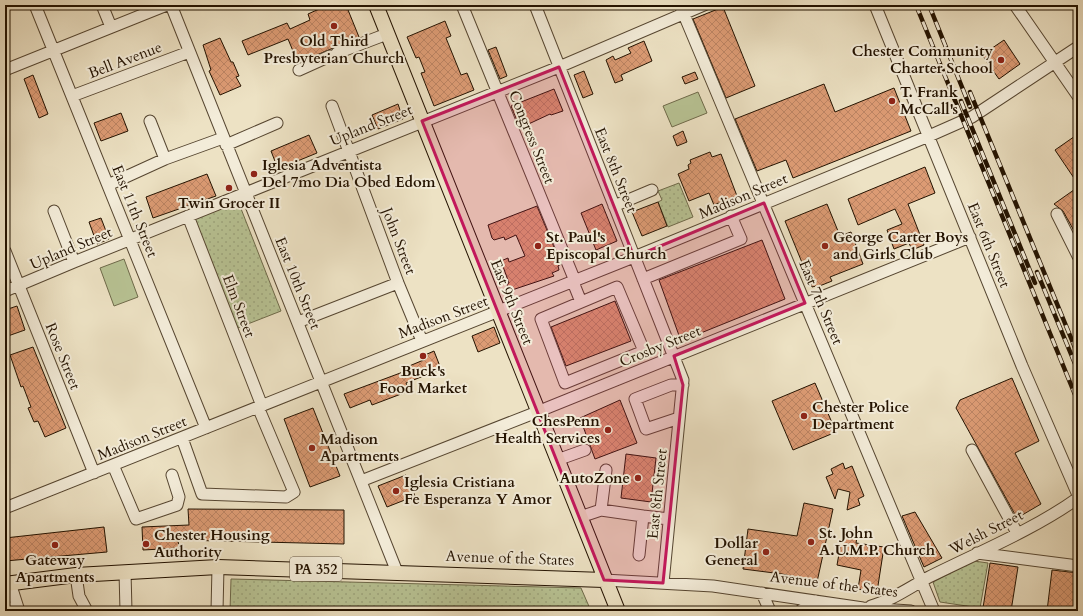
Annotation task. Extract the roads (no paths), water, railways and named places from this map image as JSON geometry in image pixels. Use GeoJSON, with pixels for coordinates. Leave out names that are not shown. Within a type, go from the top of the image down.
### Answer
{"type":"FeatureCollection","features":[{"type":"Feature","properties":{"kind":"main road","name":"East 9th Street"},"geometry":{"type":"LineString","coordinates":[[376,5],[604,580],[618,611]]}},
{"type":"Feature","properties":{"kind":"main road","name":"Avenue of the States"},"geometry":{"type":"LineString","coordinates":[[76,575],[218,567],[604,580]]}},
{"type":"Feature","properties":{"kind":"main road","name":"PA 352"},"geometry":{"type":"LineString","coordinates":[[8,583],[76,575]]}},
{"type":"Feature","properties":{"kind":"street","name":"East 11th Street"},"geometry":{"type":"LineString","coordinates":[[35,5],[206,428]]}},
{"type":"Feature","properties":{"kind":"street"},"geometry":{"type":"LineString","coordinates":[[102,5],[111,28]]}},
{"type":"Feature","properties":{"kind":"street"},"geometry":{"type":"LineString","coordinates":[[5,70],[167,5]]}},
{"type":"Feature","properties":{"kind":"street","name":"East 10th Street"},"geometry":{"type":"LineString","coordinates":[[171,5],[397,572]]}},
{"type":"Feature","properties":{"kind":"street","name":"Congress Street"},"geometry":{"type":"LineString","coordinates":[[462,5],[574,281],[581,302]]}},
{"type":"Feature","properties":{"kind":"street","name":"East 8th Street"},"geometry":{"type":"LineString","coordinates":[[535,5],[681,375],[683,385],[662,583]]}},
{"type":"Feature","properties":{"kind":"street","name":"Upland Street"},"geometry":{"type":"LineString","coordinates":[[5,292],[74,262],[349,150],[497,90],[559,67],[682,9],[704,5]]}},
{"type":"Feature","properties":{"kind":"street","name":"East 6th Street"},"geometry":{"type":"LineString","coordinates":[[875,5],[1025,373],[1078,494]]}},
{"type":"Feature","properties":{"kind":"street"},"geometry":{"type":"LineString","coordinates":[[1016,5],[1078,96]]}},
{"type":"Feature","properties":{"kind":"street","name":"East 7th Street"},"geometry":{"type":"LineString","coordinates":[[682,9],[934,611]]}},
{"type":"Feature","properties":{"kind":"street"},"geometry":{"type":"LineString","coordinates":[[299,70],[387,34]]}},
{"type":"Feature","properties":{"kind":"street","name":"Madison Street"},"geometry":{"type":"LineString","coordinates":[[5,508],[498,312],[929,136],[972,117],[1078,47]]}},
{"type":"Feature","properties":{"kind":"street","name":"Bell Avenue"},"geometry":{"type":"LineString","coordinates":[[72,96],[189,52]]}},
{"type":"Feature","properties":{"kind":"street","name":"John Street"},"geometry":{"type":"LineString","coordinates":[[332,106],[398,283],[422,341]]}},
{"type":"Feature","properties":{"kind":"street"},"geometry":{"type":"LineString","coordinates":[[150,121],[165,159]]}},
{"type":"Feature","properties":{"kind":"street"},"geometry":{"type":"LineString","coordinates":[[108,185],[165,159],[278,123]]}},
{"type":"Feature","properties":{"kind":"street"},"geometry":{"type":"LineString","coordinates":[[614,206],[652,190]]}},
{"type":"Feature","properties":{"kind":"street"},"geometry":{"type":"LineString","coordinates":[[54,211],[74,262]]}},
{"type":"Feature","properties":{"kind":"street"},"geometry":{"type":"LineString","coordinates":[[1057,214],[1078,256]]}},
{"type":"Feature","properties":{"kind":"street","name":"Elm Street"},"geometry":{"type":"LineString","coordinates":[[182,438],[202,494],[286,497],[294,492],[260,407],[188,216]]}},
{"type":"Feature","properties":{"kind":"street"},"geometry":{"type":"LineString","coordinates":[[643,279],[741,239],[731,216]]}},
{"type":"Feature","properties":{"kind":"street","name":"Crosby Street"},"geometry":{"type":"LineString","coordinates":[[361,481],[537,412],[970,237]]}},
{"type":"Feature","properties":{"kind":"street","name":"Rose Street"},"geometry":{"type":"LineString","coordinates":[[5,251],[94,473]]}},
{"type":"Feature","properties":{"kind":"street"},"geometry":{"type":"LineString","coordinates":[[298,322],[398,283]]}},
{"type":"Feature","properties":{"kind":"street"},"geometry":{"type":"LineString","coordinates":[[617,287],[644,351],[565,383],[541,319],[581,302],[617,287]]}},
{"type":"Feature","properties":{"kind":"street"},"geometry":{"type":"LineString","coordinates":[[602,368],[608,383]]}},
{"type":"Feature","properties":{"kind":"street"},"geometry":{"type":"LineString","coordinates":[[679,418],[646,429],[635,399],[671,386],[683,385]]}},
{"type":"Feature","properties":{"kind":"street"},"geometry":{"type":"LineString","coordinates":[[557,460],[585,450]]}},
{"type":"Feature","properties":{"kind":"street"},"geometry":{"type":"LineString","coordinates":[[972,450],[1017,533]]}},
{"type":"Feature","properties":{"kind":"street"},"geometry":{"type":"LineString","coordinates":[[114,465],[136,519],[177,505],[179,497],[172,476]]}},
{"type":"Feature","properties":{"kind":"street"},"geometry":{"type":"LineString","coordinates":[[601,510],[606,470]]}},
{"type":"Feature","properties":{"kind":"street","name":"Welsh Street"},"geometry":{"type":"LineString","coordinates":[[863,608],[882,603],[1017,533],[1067,506],[1078,498]]}},
{"type":"Feature","properties":{"kind":"street"},"geometry":{"type":"LineString","coordinates":[[580,517],[601,510],[669,519]]}},
{"type":"Feature","properties":{"kind":"street"},"geometry":{"type":"LineString","coordinates":[[639,555],[643,516]]}},
{"type":"Feature","properties":{"kind":"street"},"geometry":{"type":"LineString","coordinates":[[977,553],[1078,566]]}},
{"type":"Feature","properties":{"kind":"street"},"geometry":{"type":"LineString","coordinates":[[217,611],[218,567]]}},
{"type":"Feature","properties":{"kind":"street"},"geometry":{"type":"LineString","coordinates":[[125,572],[126,611]]}},
{"type":"Feature","properties":{"kind":"street"},"geometry":{"type":"LineString","coordinates":[[76,575],[79,596],[87,611]]}},
{"type":"Feature","properties":{"kind":"street","name":"Avenue of the States"},"geometry":{"type":"LineString","coordinates":[[604,580],[713,586],[863,608],[911,611]]}},
{"type":"Feature","properties":{"kind":"street"},"geometry":{"type":"LineString","coordinates":[[5,610],[18,608],[8,583]]}},
{"type":"Feature","properties":{"kind":"street"},"geometry":{"type":"LineString","coordinates":[[762,593],[770,611]]}},
{"type":"Feature","properties":{"kind":"street"},"geometry":{"type":"LineString","coordinates":[[800,611],[816,602]]}},
{"type":"Feature","properties":{"kind":"railway"},"geometry":{"type":"LineString","coordinates":[[916,5],[1078,402]]}},
{"type":"Feature","properties":{"kind":"railway"},"geometry":{"type":"LineString","coordinates":[[929,5],[970,107]]}},
{"type":"Feature","properties":{"kind":"railway"},"geometry":{"type":"LineString","coordinates":[[970,92],[1078,355]]}},
{"type":"Feature","properties":{"kind":"railway"},"geometry":{"type":"LineString","coordinates":[[961,101],[1035,283]]}},
{"type":"Feature","properties":{"kind":"railway"},"geometry":{"type":"LineString","coordinates":[[1037,272],[1078,371]]}},
{"type":"Feature","properties":{"kind":"place","name":"Old Third Presbyterian Church"},"geometry":{"type":"Point","coordinates":[334,26]}},
{"type":"Feature","properties":{"kind":"place","name":"Chester Community Charter School"},"geometry":{"type":"Point","coordinates":[1001,60]}},
{"type":"Feature","properties":{"kind":"place","name":"T. Frank McCall's"},"geometry":{"type":"Point","coordinates":[892,101]}},
{"type":"Feature","properties":{"kind":"place","name":"Iglesia Adventista Del 7mo Dia Obed Edom"},"geometry":{"type":"Point","coordinates":[254,174]}},
{"type":"Feature","properties":{"kind":"place","name":"Twin Grocer II"},"geometry":{"type":"Point","coordinates":[229,188]}},
{"type":"Feature","properties":{"kind":"place","name":"St. Paul's Episcopal Church"},"geometry":{"type":"Point","coordinates":[538,246]}},
{"type":"Feature","properties":{"kind":"place","name":"George Carter Boys and Girls Club"},"geometry":{"type":"Point","coordinates":[825,246]}},
{"type":"Feature","properties":{"kind":"place","name":"Buck's Food Market"},"geometry":{"type":"Point","coordinates":[423,356]}},
{"type":"Feature","properties":{"kind":"place","name":"Chester Police Department"},"geometry":{"type":"Point","coordinates":[804,416]}},
{"type":"Feature","properties":{"kind":"place","name":"ChesPenn Health Services"},"geometry":{"type":"Point","coordinates":[608,430]}},
{"type":"Feature","properties":{"kind":"place","name":"Madison Apartments"},"geometry":{"type":"Point","coordinates":[312,448]}},
{"type":"Feature","properties":{"kind":"place","name":"AutoZone"},"geometry":{"type":"Point","coordinates":[638,478]}},
{"type":"Feature","properties":{"kind":"place","name":"Iglesia Cristiana Fe Esperanza Y Amor"},"geometry":{"type":"Point","coordinates":[396,491]}},
{"type":"Feature","properties":{"kind":"place","name":"St. John A.U.M.P. Church"},"geometry":{"type":"Point","coordinates":[811,542]}},
{"type":"Feature","properties":{"kind":"place","name":"Chester Housing Authority"},"geometry":{"type":"Point","coordinates":[146,544]}},
{"type":"Feature","properties":{"kind":"place","name":"Gateway Apartments"},"geometry":{"type":"Point","coordinates":[55,545]}},
{"type":"Feature","properties":{"kind":"place","name":"Dollar General"},"geometry":{"type":"Point","coordinates":[766,552]}}]}
